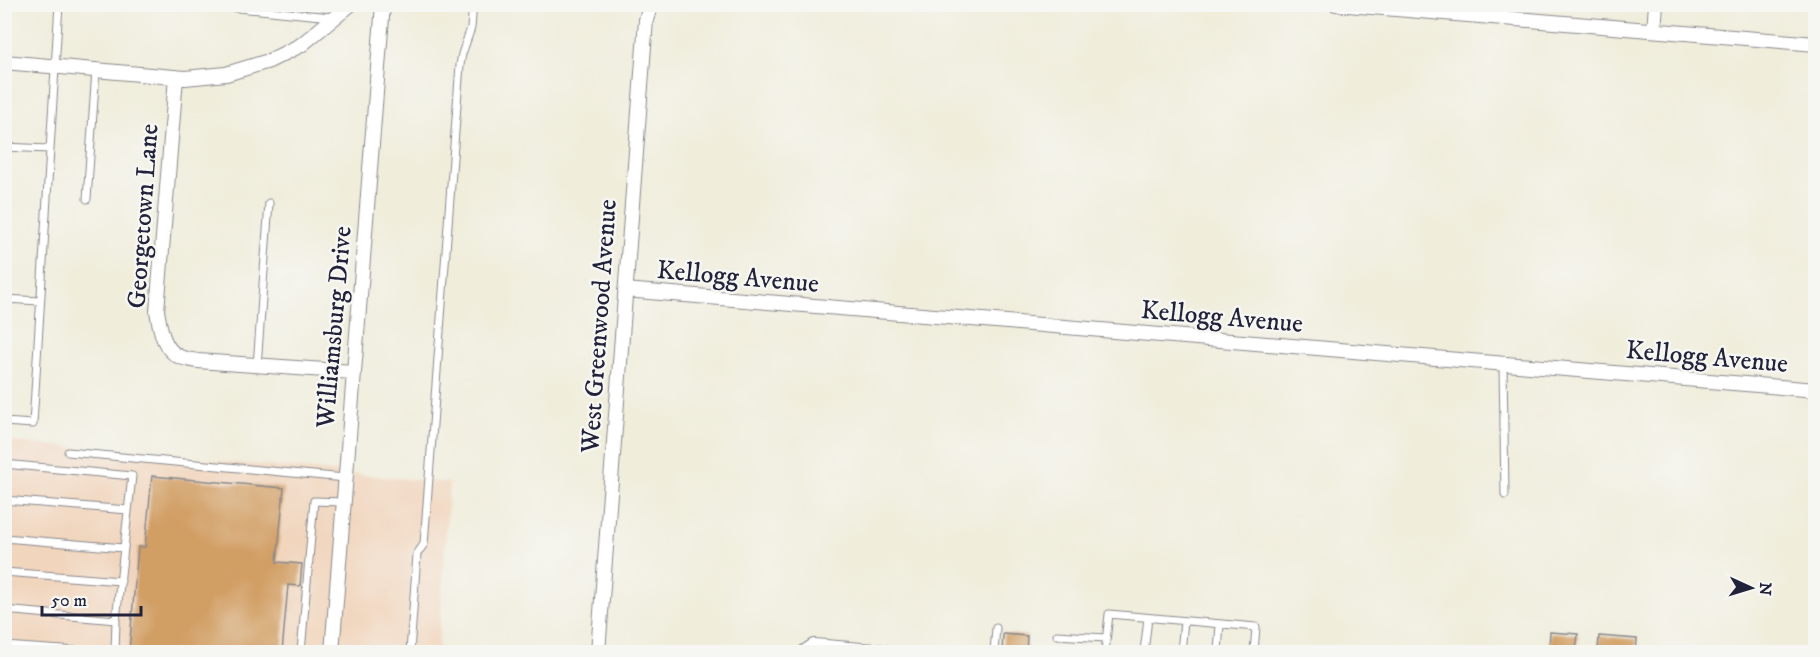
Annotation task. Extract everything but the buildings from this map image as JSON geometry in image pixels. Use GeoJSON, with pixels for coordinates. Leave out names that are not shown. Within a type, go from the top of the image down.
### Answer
{"type":"FeatureCollection","features":[{"type":"Feature","properties":{"kind":"street"},"geometry":{"type":"LineString","coordinates":[[5,62],[176,77],[226,74],[269,61],[301,45],[351,4]]}},
{"type":"Feature","properties":{"kind":"street","name":"Williamsburg Drive"},"geometry":{"type":"LineString","coordinates":[[332,652],[383,4]]}},
{"type":"Feature","properties":{"kind":"street","name":"West Greenwood Avenue"},"geometry":{"type":"LineString","coordinates":[[598,652],[646,20],[651,4]]}},
{"type":"Feature","properties":{"kind":"street"},"geometry":{"type":"LineString","coordinates":[[1336,4],[1815,44]]}},
{"type":"Feature","properties":{"kind":"street"},"geometry":{"type":"LineString","coordinates":[[1654,30],[1656,4]]}},
{"type":"Feature","properties":{"kind":"street","name":"Georgetown Lane"},"geometry":{"type":"LineString","coordinates":[[176,77],[157,311],[166,344],[176,356],[198,362],[353,372]]}},
{"type":"Feature","properties":{"kind":"street","name":"Kellogg Avenue"},"geometry":{"type":"LineString","coordinates":[[625,290],[1815,390]]}},
{"type":"Feature","properties":{"kind":"street"},"geometry":{"type":"LineString","coordinates":[[805,652],[814,646],[885,652]]}},
{"type":"Feature","properties":{"kind":"lane"},"geometry":{"type":"LineString","coordinates":[[4,422],[33,424],[59,4]]}},
{"type":"Feature","properties":{"kind":"lane"},"geometry":{"type":"LineString","coordinates":[[197,4],[334,18]]}},
{"type":"Feature","properties":{"kind":"lane"},"geometry":{"type":"LineString","coordinates":[[410,652],[417,554],[424,544],[460,65],[471,28],[473,4]]}},
{"type":"Feature","properties":{"kind":"lane"},"geometry":{"type":"LineString","coordinates":[[87,199],[96,70]]}},
{"type":"Feature","properties":{"kind":"lane"},"geometry":{"type":"LineString","coordinates":[[4,147],[49,149]]}},
{"type":"Feature","properties":{"kind":"lane"},"geometry":{"type":"LineString","coordinates":[[257,366],[269,203]]}},
{"type":"Feature","properties":{"kind":"lane"},"geometry":{"type":"LineString","coordinates":[[4,299],[40,301]]}},
{"type":"Feature","properties":{"kind":"lane"},"geometry":{"type":"LineString","coordinates":[[1503,364],[1505,495]]}},
{"type":"Feature","properties":{"kind":"lane"},"geometry":{"type":"LineString","coordinates":[[68,452],[345,478]]}},
{"type":"Feature","properties":{"kind":"lane"},"geometry":{"type":"LineString","coordinates":[[4,464],[132,476],[116,620],[115,652]]}},
{"type":"Feature","properties":{"kind":"lane"},"geometry":{"type":"LineString","coordinates":[[4,500],[128,510]]}},
{"type":"Feature","properties":{"kind":"lane"},"geometry":{"type":"LineString","coordinates":[[301,652],[314,501],[343,502]]}},
{"type":"Feature","properties":{"kind":"lane"},"geometry":{"type":"LineString","coordinates":[[4,538],[124,548]]}},
{"type":"Feature","properties":{"kind":"lane"},"geometry":{"type":"LineString","coordinates":[[4,572],[121,581]]}},
{"type":"Feature","properties":{"kind":"lane"},"geometry":{"type":"LineString","coordinates":[[4,610],[116,620]]}},
{"type":"Feature","properties":{"kind":"lane"},"geometry":{"type":"LineString","coordinates":[[1105,652],[1109,614],[1256,627],[1254,652]]}},
{"type":"Feature","properties":{"kind":"lane"},"geometry":{"type":"LineString","coordinates":[[1144,652],[1148,618]]}},
{"type":"Feature","properties":{"kind":"lane"},"geometry":{"type":"LineString","coordinates":[[1182,652],[1184,621]]}},
{"type":"Feature","properties":{"kind":"lane"},"geometry":{"type":"LineString","coordinates":[[1218,652],[1220,624]]}},
{"type":"Feature","properties":{"kind":"lane"},"geometry":{"type":"LineString","coordinates":[[994,652],[996,628]]}},
{"type":"Feature","properties":{"kind":"lane"},"geometry":{"type":"LineString","coordinates":[[1057,635],[1106,638]]}},
{"type":"Feature","properties":{"kind":"lane"},"geometry":{"type":"LineString","coordinates":[[4,646],[92,652]]}},
{"type":"Feature","properties":{"kind":"shaded area"},"geometry":{"type":"Polygon","coordinates":[[[4,441],[449,483],[438,652],[5,652],[4,441]]]}}]}
